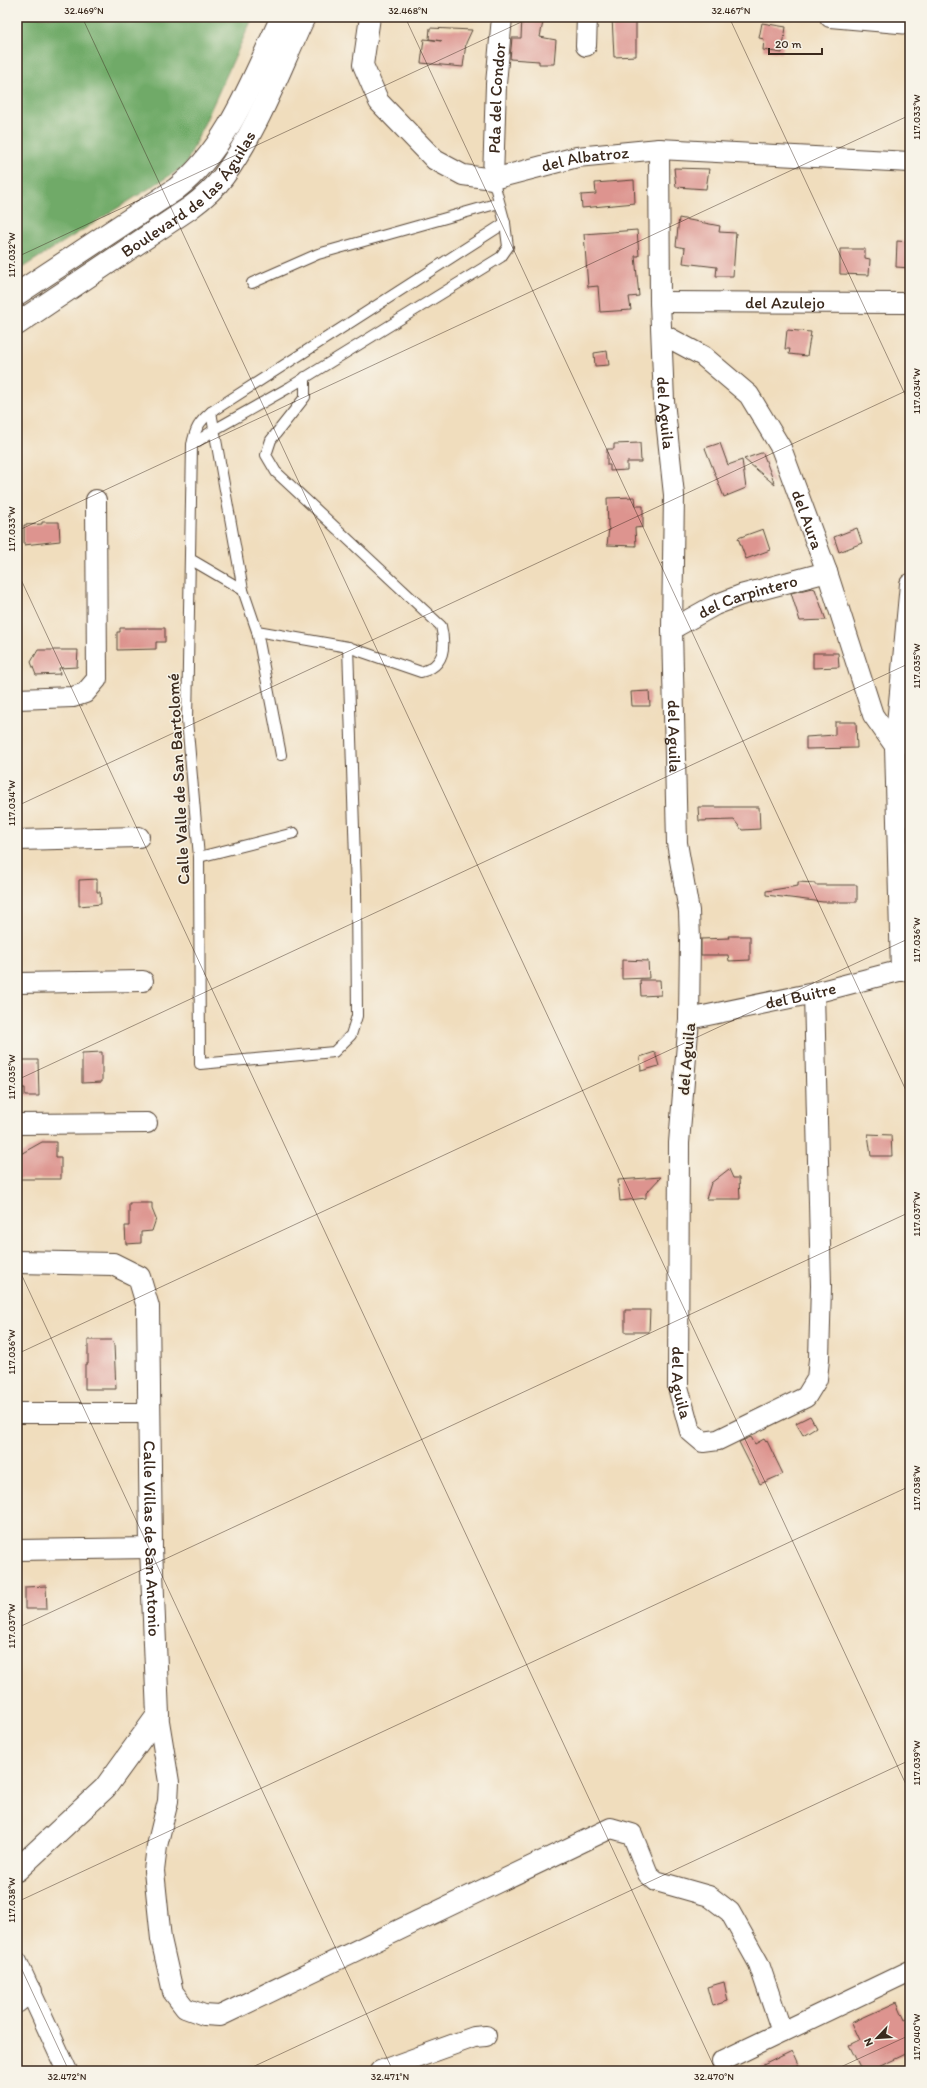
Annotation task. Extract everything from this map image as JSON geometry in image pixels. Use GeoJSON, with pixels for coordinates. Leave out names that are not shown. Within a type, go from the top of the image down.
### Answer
{"type":"FeatureCollection","features":[{"type":"Feature","properties":{"kind":"main road","name":"Boulevard de las Águilas"},"geometry":{"type":"LineString","coordinates":[[17,294],[176,189],[193,176],[206,161],[231,122],[282,17]]}},
{"type":"Feature","properties":{"kind":"main road","name":"Boulevard de las Águilas"},"geometry":{"type":"LineString","coordinates":[[17,324],[190,208],[207,194],[222,177],[249,135],[304,17]]}},
{"type":"Feature","properties":{"kind":"main road","name":"Calle Villas de San Antonio"},"geometry":{"type":"LineString","coordinates":[[17,1262],[113,1264],[139,1277],[148,1307],[152,1548],[158,1715]]}},
{"type":"Feature","properties":{"kind":"main road"},"geometry":{"type":"LineString","coordinates":[[17,1870],[105,1788],[158,1715]]}},
{"type":"Feature","properties":{"kind":"street","name":"del Albatroz"},"geometry":{"type":"LineString","coordinates":[[370,17],[363,65],[379,102],[435,160],[462,176],[493,179],[577,157],[659,150],[910,162]]}},
{"type":"Feature","properties":{"kind":"street","name":"Pda del Condor"},"geometry":{"type":"LineString","coordinates":[[493,179],[496,84],[502,17]]}},
{"type":"Feature","properties":{"kind":"street"},"geometry":{"type":"LineString","coordinates":[[586,17],[586,46]]}},
{"type":"Feature","properties":{"kind":"street"},"geometry":{"type":"LineString","coordinates":[[830,17],[910,24]]}},
{"type":"Feature","properties":{"kind":"street","name":"del Aguila"},"geometry":{"type":"LineString","coordinates":[[659,150],[660,302],[664,401],[674,495],[672,629],[677,843],[689,911],[689,1019],[679,1143],[678,1387],[690,1431],[703,1442],[718,1440],[806,1397],[817,1379],[821,1286],[814,993]]}},
{"type":"Feature","properties":{"kind":"street","name":"del Azulejo"},"geometry":{"type":"LineString","coordinates":[[660,302],[910,303]]}},
{"type":"Feature","properties":{"kind":"street","name":"del Aura"},"geometry":{"type":"LineString","coordinates":[[662,334],[703,356],[749,395],[781,448],[827,572],[873,716],[895,746]]}},
{"type":"Feature","properties":{"kind":"street"},"geometry":{"type":"LineString","coordinates":[[17,699],[73,697],[85,693],[97,678],[96,500]]}},
{"type":"Feature","properties":{"kind":"street","name":"del Carpintero"},"geometry":{"type":"LineString","coordinates":[[672,629],[715,605],[742,595],[827,572]]}},
{"type":"Feature","properties":{"kind":"street"},"geometry":{"type":"LineString","coordinates":[[906,970],[895,746],[910,584]]}},
{"type":"Feature","properties":{"kind":"street"},"geometry":{"type":"LineString","coordinates":[[17,840],[139,837]]}},
{"type":"Feature","properties":{"kind":"street","name":"del Buitre"},"geometry":{"type":"LineString","coordinates":[[689,1019],[814,993],[906,970]]}},
{"type":"Feature","properties":{"kind":"street"},"geometry":{"type":"LineString","coordinates":[[17,983],[143,981]]}},
{"type":"Feature","properties":{"kind":"street"},"geometry":{"type":"LineString","coordinates":[[17,1124],[147,1123]]}},
{"type":"Feature","properties":{"kind":"street"},"geometry":{"type":"LineString","coordinates":[[17,1412],[149,1412]]}},
{"type":"Feature","properties":{"kind":"street"},"geometry":{"type":"LineString","coordinates":[[17,1550],[152,1548]]}},
{"type":"Feature","properties":{"kind":"street"},"geometry":{"type":"LineString","coordinates":[[158,1715],[169,1782],[168,1801],[157,1846],[154,1871],[161,1939],[173,1992],[185,2008],[204,2015],[220,2016],[611,1828],[632,1834],[648,1874],[656,1881],[709,1896],[730,1912],[759,1964],[782,2032]]}},
{"type":"Feature","properties":{"kind":"street"},"geometry":{"type":"LineString","coordinates":[[17,1962],[24,1997],[67,2071]]}},
{"type":"Feature","properties":{"kind":"street"},"geometry":{"type":"LineString","coordinates":[[722,2061],[910,1972]]}},
{"type":"Feature","properties":{"kind":"street"},"geometry":{"type":"LineString","coordinates":[[380,2071],[474,2037],[486,2036]]}},
{"type":"Feature","properties":{"kind":"lane"},"geometry":{"type":"LineString","coordinates":[[192,445],[214,430],[305,377],[501,257],[508,247],[505,223],[493,179]]}},
{"type":"Feature","properties":{"kind":"lane"},"geometry":{"type":"LineString","coordinates":[[252,283],[318,254],[499,203]]}},
{"type":"Feature","properties":{"kind":"lane"},"geometry":{"type":"LineString","coordinates":[[281,755],[257,631],[243,590],[211,412],[505,223]]}},
{"type":"Feature","properties":{"kind":"lane"},"geometry":{"type":"LineString","coordinates":[[257,631],[348,647],[421,672],[431,670],[439,662],[445,643],[442,626],[276,472],[266,455],[271,440],[305,397],[305,377]]}},
{"type":"Feature","properties":{"kind":"lane","name":"Calle Valle de San Bartolomé"},"geometry":{"type":"LineString","coordinates":[[211,412],[200,421],[194,430],[192,445],[187,720],[199,857],[200,1064],[334,1052],[351,1035],[357,1016],[356,889],[348,647]]}},
{"type":"Feature","properties":{"kind":"lane"},"geometry":{"type":"LineString","coordinates":[[190,560],[243,590]]}},
{"type":"Feature","properties":{"kind":"lane"},"geometry":{"type":"LineString","coordinates":[[199,857],[294,833]]}},
{"type":"Feature","properties":{"kind":"green space"},"geometry":{"type":"Polygon","coordinates":[[[17,17],[253,17],[185,166],[17,271],[17,17]]]}},
{"type":"Feature","properties":{"kind":"building"},"geometry":{"type":"Polygon","coordinates":[[[522,17],[544,17],[540,37],[556,40],[554,64],[539,64],[539,61],[510,59],[512,38],[521,38],[522,17]]]}},
{"type":"Feature","properties":{"kind":"building"},"geometry":{"type":"Polygon","coordinates":[[[612,17],[636,18],[636,56],[614,57],[612,17]]]}},
{"type":"Feature","properties":{"kind":"building"},"geometry":{"type":"Polygon","coordinates":[[[762,23],[786,27],[782,53],[763,50],[764,39],[759,38],[762,23]]]}},
{"type":"Feature","properties":{"kind":"building"},"geometry":{"type":"Polygon","coordinates":[[[430,28],[472,30],[466,43],[463,67],[421,63],[424,39],[442,41],[429,39],[430,28]]]}},
{"type":"Feature","properties":{"kind":"building"},"geometry":{"type":"Polygon","coordinates":[[[674,168],[709,169],[706,189],[676,187],[674,168]]]}},
{"type":"Feature","properties":{"kind":"building"},"geometry":{"type":"Polygon","coordinates":[[[634,180],[635,203],[582,208],[581,195],[596,194],[595,183],[634,180]]]}},
{"type":"Feature","properties":{"kind":"building"},"geometry":{"type":"Polygon","coordinates":[[[679,218],[720,226],[719,232],[736,233],[733,276],[716,276],[717,267],[683,263],[685,248],[676,246],[679,218]]]}},
{"type":"Feature","properties":{"kind":"building"},"geometry":{"type":"Polygon","coordinates":[[[637,230],[639,256],[635,256],[639,296],[629,297],[631,310],[600,312],[598,286],[588,287],[584,234],[637,230]]]}},
{"type":"Feature","properties":{"kind":"building"},"geometry":{"type":"Polygon","coordinates":[[[897,241],[910,242],[910,268],[896,267],[897,241]]]}},
{"type":"Feature","properties":{"kind":"building"},"geometry":{"type":"Polygon","coordinates":[[[840,249],[865,249],[865,258],[870,259],[869,275],[840,274],[840,249]]]}},
{"type":"Feature","properties":{"kind":"building"},"geometry":{"type":"Polygon","coordinates":[[[787,330],[811,332],[807,356],[789,354],[790,349],[785,349],[787,330]]]}},
{"type":"Feature","properties":{"kind":"building"},"geometry":{"type":"Polygon","coordinates":[[[607,351],[609,365],[595,366],[594,353],[607,351]]]}},
{"type":"Feature","properties":{"kind":"building"},"geometry":{"type":"Polygon","coordinates":[[[640,443],[641,462],[627,462],[627,470],[610,471],[610,465],[607,465],[607,449],[614,449],[614,444],[640,443]]]}},
{"type":"Feature","properties":{"kind":"building"},"geometry":{"type":"Polygon","coordinates":[[[720,443],[728,465],[742,460],[746,488],[724,497],[705,448],[720,443]]]}},
{"type":"Feature","properties":{"kind":"building"},"geometry":{"type":"Polygon","coordinates":[[[763,453],[775,485],[744,459],[763,453]]]}},
{"type":"Feature","properties":{"kind":"building"},"geometry":{"type":"Polygon","coordinates":[[[635,497],[636,506],[643,506],[643,527],[635,528],[636,546],[607,545],[609,528],[607,498],[635,497]]]}},
{"type":"Feature","properties":{"kind":"building"},"geometry":{"type":"Polygon","coordinates":[[[42,522],[59,522],[60,541],[24,545],[24,525],[42,524],[42,522]]]}},
{"type":"Feature","properties":{"kind":"building"},"geometry":{"type":"Polygon","coordinates":[[[857,528],[862,543],[839,552],[834,537],[857,528]]]}},
{"type":"Feature","properties":{"kind":"building"},"geometry":{"type":"Polygon","coordinates":[[[763,529],[770,550],[746,559],[738,538],[763,529]]]}},
{"type":"Feature","properties":{"kind":"building"},"geometry":{"type":"Polygon","coordinates":[[[812,588],[815,589],[826,620],[800,621],[791,593],[812,588]]]}},
{"type":"Feature","properties":{"kind":"building"},"geometry":{"type":"Polygon","coordinates":[[[120,628],[165,628],[165,642],[156,642],[156,649],[117,650],[117,632],[120,632],[120,628]]]}},
{"type":"Feature","properties":{"kind":"building"},"geometry":{"type":"Polygon","coordinates":[[[38,650],[78,650],[77,667],[59,668],[60,674],[36,675],[31,662],[38,650]]]}},
{"type":"Feature","properties":{"kind":"building"},"geometry":{"type":"Polygon","coordinates":[[[813,653],[838,653],[839,667],[813,668],[813,653]]]}},
{"type":"Feature","properties":{"kind":"building"},"geometry":{"type":"Polygon","coordinates":[[[649,691],[650,706],[632,706],[631,692],[649,691]]]}},
{"type":"Feature","properties":{"kind":"building"},"geometry":{"type":"Polygon","coordinates":[[[835,722],[856,722],[857,748],[806,749],[806,737],[835,735],[835,722]]]}},
{"type":"Feature","properties":{"kind":"building"},"geometry":{"type":"Polygon","coordinates":[[[698,807],[759,807],[760,829],[742,830],[734,820],[699,821],[698,807]]]}},
{"type":"Feature","properties":{"kind":"building"},"geometry":{"type":"Polygon","coordinates":[[[97,879],[97,892],[100,892],[101,904],[79,906],[79,880],[97,879]]]}},
{"type":"Feature","properties":{"kind":"building"},"geometry":{"type":"Polygon","coordinates":[[[798,882],[815,883],[815,885],[857,885],[857,902],[823,902],[766,895],[766,891],[798,886],[798,882]]]}},
{"type":"Feature","properties":{"kind":"building"},"geometry":{"type":"Polygon","coordinates":[[[728,936],[750,936],[750,960],[729,961],[728,955],[701,955],[701,939],[729,938],[728,936]]]}},
{"type":"Feature","properties":{"kind":"building"},"geometry":{"type":"Polygon","coordinates":[[[622,960],[648,961],[649,978],[622,979],[622,960]]]}},
{"type":"Feature","properties":{"kind":"building"},"geometry":{"type":"Polygon","coordinates":[[[640,980],[660,980],[661,995],[641,996],[640,980]]]}},
{"type":"Feature","properties":{"kind":"building"},"geometry":{"type":"Polygon","coordinates":[[[102,1052],[102,1082],[82,1083],[82,1053],[102,1052]]]}},
{"type":"Feature","properties":{"kind":"building"},"geometry":{"type":"Polygon","coordinates":[[[655,1052],[659,1066],[641,1071],[640,1057],[655,1052]]]}},
{"type":"Feature","properties":{"kind":"building"},"geometry":{"type":"Polygon","coordinates":[[[17,1060],[38,1060],[39,1096],[25,1096],[25,1088],[18,1088],[17,1060]]]}},
{"type":"Feature","properties":{"kind":"building"},"geometry":{"type":"Polygon","coordinates":[[[868,1134],[891,1135],[892,1156],[871,1156],[868,1134]]]}},
{"type":"Feature","properties":{"kind":"building"},"geometry":{"type":"Polygon","coordinates":[[[42,1142],[56,1142],[56,1157],[61,1157],[61,1179],[17,1179],[17,1156],[42,1142]]]}},
{"type":"Feature","properties":{"kind":"building"},"geometry":{"type":"Polygon","coordinates":[[[729,1169],[733,1178],[739,1178],[740,1199],[706,1199],[711,1183],[729,1169]]]}},
{"type":"Feature","properties":{"kind":"building"},"geometry":{"type":"Polygon","coordinates":[[[661,1177],[646,1193],[646,1198],[620,1201],[618,1180],[661,1177]]]}},
{"type":"Feature","properties":{"kind":"building"},"geometry":{"type":"Polygon","coordinates":[[[129,1203],[152,1203],[152,1209],[156,1219],[152,1231],[141,1232],[141,1243],[126,1244],[125,1226],[129,1226],[129,1203]]]}},
{"type":"Feature","properties":{"kind":"building"},"geometry":{"type":"Polygon","coordinates":[[[625,1310],[650,1310],[649,1332],[625,1332],[625,1310]]]}},
{"type":"Feature","properties":{"kind":"building"},"geometry":{"type":"Polygon","coordinates":[[[88,1340],[112,1340],[114,1345],[116,1389],[85,1389],[85,1364],[88,1364],[88,1340]]]}},
{"type":"Feature","properties":{"kind":"building"},"geometry":{"type":"Polygon","coordinates":[[[810,1416],[816,1427],[803,1435],[796,1423],[810,1416]]]}},
{"type":"Feature","properties":{"kind":"building"},"geometry":{"type":"Polygon","coordinates":[[[751,1437],[755,1444],[764,1439],[766,1442],[767,1441],[783,1474],[760,1484],[739,1442],[751,1437]]]}},
{"type":"Feature","properties":{"kind":"building"},"geometry":{"type":"Polygon","coordinates":[[[46,1586],[47,1609],[25,1609],[25,1587],[46,1586]]]}},
{"type":"Feature","properties":{"kind":"building"},"geometry":{"type":"Polygon","coordinates":[[[724,1982],[728,2001],[712,2006],[707,1987],[724,1982]]]}},
{"type":"Feature","properties":{"kind":"building"},"geometry":{"type":"Polygon","coordinates":[[[897,2002],[905,2020],[910,2018],[910,2052],[870,2071],[862,2071],[849,2045],[859,2040],[851,2023],[897,2002]]]}},
{"type":"Feature","properties":{"kind":"building"},"geometry":{"type":"Polygon","coordinates":[[[792,2051],[801,2071],[751,2071],[792,2051]]]}}]}
